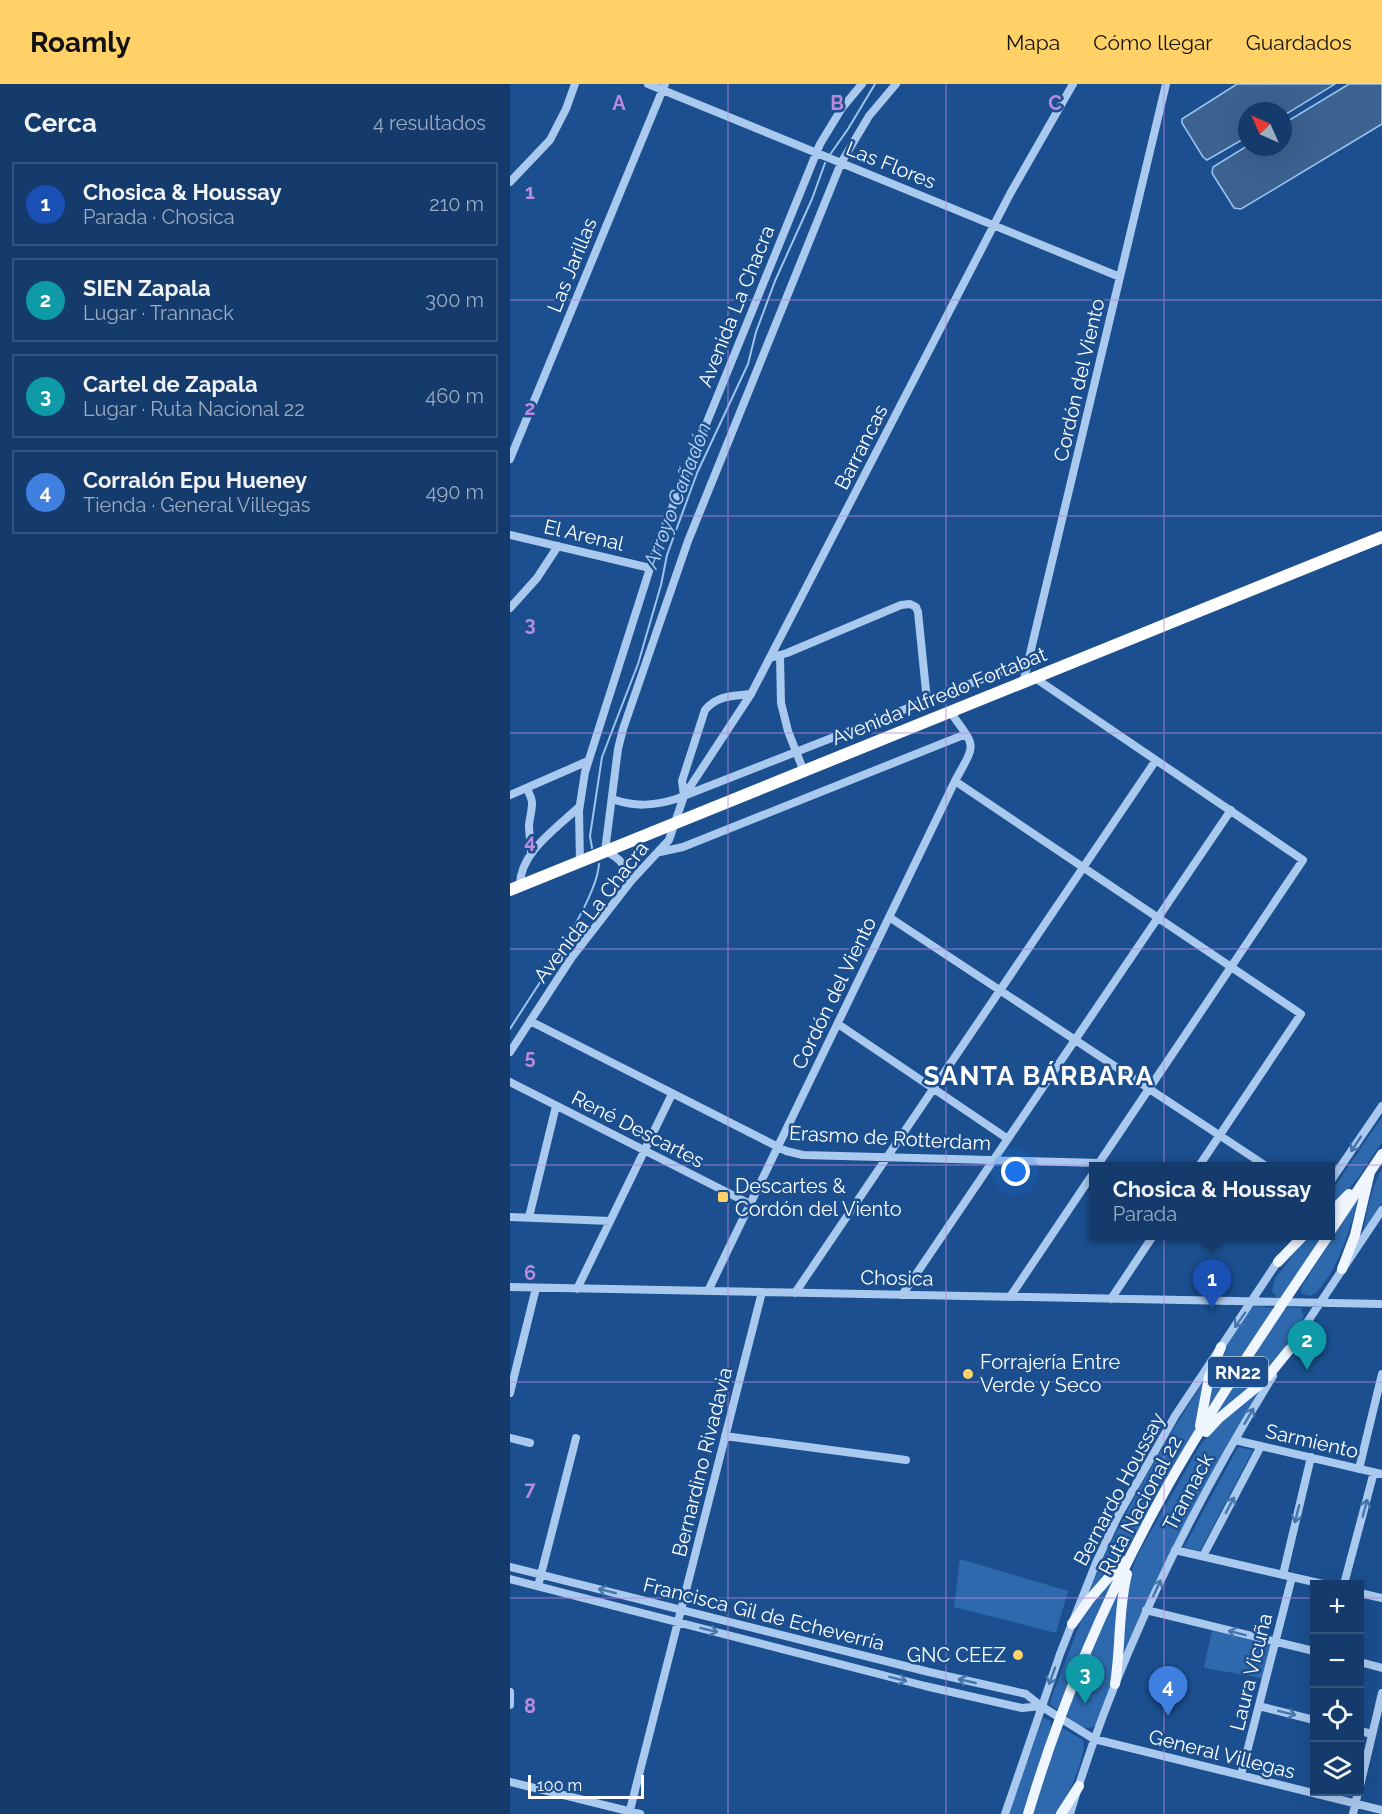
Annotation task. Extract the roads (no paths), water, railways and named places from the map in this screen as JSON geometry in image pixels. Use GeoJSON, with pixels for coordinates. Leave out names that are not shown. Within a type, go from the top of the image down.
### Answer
{"type":"FeatureCollection","features":[{"type":"Feature","properties":{"kind":"highway","name":"Avenida Alfredo Fortabat"},"geometry":{"type":"LineString","coordinates":[[515,888],[1382,537]]}},
{"type":"Feature","properties":{"kind":"main road"},"geometry":{"type":"LineString","coordinates":[[1335,1224],[1379,1158]]}},
{"type":"Feature","properties":{"kind":"main road"},"geometry":{"type":"LineString","coordinates":[[1335,1207],[1379,1158]]}},
{"type":"Feature","properties":{"kind":"main road"},"geometry":{"type":"LineString","coordinates":[[1342,1269],[1353,1244],[1370,1172]]}},
{"type":"Feature","properties":{"kind":"main road"},"geometry":{"type":"LineString","coordinates":[[1278,1262],[1299,1240]]}},
{"type":"Feature","properties":{"kind":"main road","name":"Ruta Nacional 22"},"geometry":{"type":"LineString","coordinates":[[1028,1814],[1060,1719],[1102,1617],[1145,1528],[1193,1443],[1325,1240]]}},
{"type":"Feature","properties":{"kind":"main road"},"geometry":{"type":"LineString","coordinates":[[1193,1443],[1201,1422],[1212,1369],[1221,1347]]}},
{"type":"Feature","properties":{"kind":"main road"},"geometry":{"type":"LineString","coordinates":[[1180,1466],[1218,1419],[1264,1382],[1289,1350]]}},
{"type":"Feature","properties":{"kind":"main road"},"geometry":{"type":"LineString","coordinates":[[1072,1624],[1084,1606],[1123,1561],[1145,1528]]}},
{"type":"Feature","properties":{"kind":"main road"},"geometry":{"type":"LineString","coordinates":[[1115,1684],[1122,1598],[1130,1557]]}},
{"type":"Feature","properties":{"kind":"main road"},"geometry":{"type":"LineString","coordinates":[[1061,1814],[1078,1786]]}},
{"type":"Feature","properties":{"kind":"street"},"geometry":{"type":"LineString","coordinates":[[510,183],[550,140],[566,109],[575,84]]}},
{"type":"Feature","properties":{"kind":"street","name":"Las Flores"},"geometry":{"type":"LineString","coordinates":[[648,84],[664,87],[816,153],[1120,277]]}},
{"type":"Feature","properties":{"kind":"street","name":"Avenida La Chacra"},"geometry":{"type":"LineString","coordinates":[[580,861],[579,807],[588,761],[663,529],[816,153],[833,121],[862,84]]}},
{"type":"Feature","properties":{"kind":"street","name":"Avenida La Chacra"},"geometry":{"type":"LineString","coordinates":[[605,851],[620,739],[688,541],[842,163],[865,123],[896,84]]}},
{"type":"Feature","properties":{"kind":"street","name":"Barrancas"},"geometry":{"type":"LineString","coordinates":[[677,822],[684,796],[751,694],[994,226],[1073,84]]}},
{"type":"Feature","properties":{"kind":"street","name":"Cordón del Viento"},"geometry":{"type":"LineString","coordinates":[[1029,681],[1028,661],[1166,84]]}},
{"type":"Feature","properties":{"kind":"street","name":"Las Jarillas"},"geometry":{"type":"LineString","coordinates":[[510,459],[664,87]]}},
{"type":"Feature","properties":{"kind":"street","name":"El Arenal"},"geometry":{"type":"LineString","coordinates":[[510,535],[650,567]]}},
{"type":"Feature","properties":{"kind":"street"},"geometry":{"type":"LineString","coordinates":[[510,608],[537,578],[558,546]]}},
{"type":"Feature","properties":{"kind":"street"},"geometry":{"type":"LineString","coordinates":[[770,658],[901,605],[910,604],[916,607],[918,612],[927,701]]}},
{"type":"Feature","properties":{"kind":"street"},"geometry":{"type":"LineString","coordinates":[[780,655],[781,703],[788,731],[804,772]]}},
{"type":"Feature","properties":{"kind":"street"},"geometry":{"type":"LineString","coordinates":[[612,799],[635,806],[645,806],[684,796],[1028,661]]}},
{"type":"Feature","properties":{"kind":"street"},"geometry":{"type":"LineString","coordinates":[[1029,681],[1156,760],[1303,860],[1101,1162]]}},
{"type":"Feature","properties":{"kind":"street"},"geometry":{"type":"LineString","coordinates":[[684,796],[682,781],[705,710],[720,698],[751,694]]}},
{"type":"Feature","properties":{"kind":"street"},"geometry":{"type":"LineString","coordinates":[[660,852],[683,847],[966,734],[951,713]]}},
{"type":"Feature","properties":{"kind":"street","name":"Cordón del Viento"},"geometry":{"type":"LineString","coordinates":[[708,1291],[972,750],[972,742],[966,734]]}},
{"type":"Feature","properties":{"kind":"street"},"geometry":{"type":"LineString","coordinates":[[795,1293],[1156,760]]}},
{"type":"Feature","properties":{"kind":"street"},"geometry":{"type":"LineString","coordinates":[[510,795],[588,761]]}},
{"type":"Feature","properties":{"kind":"street"},"geometry":{"type":"LineString","coordinates":[[955,781],[1301,1014],[1202,1162]]}},
{"type":"Feature","properties":{"kind":"street"},"geometry":{"type":"LineString","coordinates":[[526,788],[532,797],[533,804],[529,826],[531,855]]}},
{"type":"Feature","properties":{"kind":"street"},"geometry":{"type":"LineString","coordinates":[[515,888],[524,864],[531,855],[579,807]]}},
{"type":"Feature","properties":{"kind":"street"},"geometry":{"type":"LineString","coordinates":[[902,1295],[1231,810]]}},
{"type":"Feature","properties":{"kind":"street","name":"Avenida La Chacra"},"geometry":{"type":"LineString","coordinates":[[510,1052],[567,965],[631,881],[660,852],[669,840],[677,822]]}},
{"type":"Feature","properties":{"kind":"street"},"geometry":{"type":"LineString","coordinates":[[605,851],[618,856],[625,864],[631,881]]}},
{"type":"Feature","properties":{"kind":"street"},"geometry":{"type":"LineString","coordinates":[[889,917],[1259,1162]]}},
{"type":"Feature","properties":{"kind":"street","name":"Erasmo de Rotterdam"},"geometry":{"type":"LineString","coordinates":[[530,1021],[777,1148],[803,1155],[1089,1165]]}},
{"type":"Feature","properties":{"kind":"street"},"geometry":{"type":"LineString","coordinates":[[838,1024],[1008,1139]]}},
{"type":"Feature","properties":{"kind":"street","name":"René Descartes"},"geometry":{"type":"LineString","coordinates":[[510,1082],[750,1204]]}},
{"type":"Feature","properties":{"kind":"street"},"geometry":{"type":"LineString","coordinates":[[578,1289],[672,1094]]}},
{"type":"Feature","properties":{"kind":"street"},"geometry":{"type":"LineString","coordinates":[[529,1217],[556,1106]]}},
{"type":"Feature","properties":{"kind":"street"},"geometry":{"type":"LineString","coordinates":[[1335,1175],[1382,1106]]}},
{"type":"Feature","properties":{"kind":"street"},"geometry":{"type":"LineString","coordinates":[[1010,1297],[1089,1179]]}},
{"type":"Feature","properties":{"kind":"street","name":"Trannack"},"geometry":{"type":"LineString","coordinates":[[1070,1814],[1094,1739],[1115,1684],[1146,1610],[1176,1550],[1235,1440],[1289,1350],[1382,1210]]}},
{"type":"Feature","properties":{"kind":"street"},"geometry":{"type":"LineString","coordinates":[[510,1217],[610,1221]]}},
{"type":"Feature","properties":{"kind":"street"},"geometry":{"type":"LineString","coordinates":[[1111,1299],[1150,1240]]}},
{"type":"Feature","properties":{"kind":"street","name":"Bernardo Houssay"},"geometry":{"type":"LineString","coordinates":[[1005,1814],[1041,1706],[1107,1539],[1175,1416],[1292,1240]]}},
{"type":"Feature","properties":{"kind":"street","name":"Chosica"},"geometry":{"type":"LineString","coordinates":[[510,1287],[1382,1304]]}},
{"type":"Feature","properties":{"kind":"street"},"geometry":{"type":"LineString","coordinates":[[510,1393],[536,1288]]}},
{"type":"Feature","properties":{"kind":"street","name":"Bernardino Rivadavia"},"geometry":{"type":"LineString","coordinates":[[630,1813],[762,1292]]}},
{"type":"Feature","properties":{"kind":"street"},"geometry":{"type":"LineString","coordinates":[[1359,1468],[1382,1374]]}},
{"type":"Feature","properties":{"kind":"street"},"geometry":{"type":"LineString","coordinates":[[725,1436],[906,1460]]}},
{"type":"Feature","properties":{"kind":"street"},"geometry":{"type":"LineString","coordinates":[[510,1438],[530,1443]]}},
{"type":"Feature","properties":{"kind":"street"},"geometry":{"type":"LineString","coordinates":[[538,1586],[576,1438]]}},
{"type":"Feature","properties":{"kind":"street","name":"Sarmiento"},"geometry":{"type":"LineString","coordinates":[[1235,1440],[1378,1473]]}},
{"type":"Feature","properties":{"kind":"street"},"geometry":{"type":"LineString","coordinates":[[1203,1556],[1261,1446]]}},
{"type":"Feature","properties":{"kind":"street"},"geometry":{"type":"LineString","coordinates":[[1282,1575],[1311,1457]]}},
{"type":"Feature","properties":{"kind":"street"},"geometry":{"type":"LineString","coordinates":[[1345,1580],[1378,1473]]}},
{"type":"Feature","properties":{"kind":"street"},"geometry":{"type":"LineString","coordinates":[[1176,1550],[1310,1581]]}},
{"type":"Feature","properties":{"kind":"street","name":"Francisca Gil de Echeverría"},"geometry":{"type":"LineString","coordinates":[[510,1567],[929,1672],[1026,1694],[1060,1719]]}},
{"type":"Feature","properties":{"kind":"street","name":"Laura Vicuña"},"geometry":{"type":"LineString","coordinates":[[1242,1775],[1292,1577]]}},
{"type":"Feature","properties":{"kind":"street","name":"Francisca Gil de Echeverría"},"geometry":{"type":"LineString","coordinates":[[510,1579],[925,1686],[1022,1708],[1041,1706]]}},
{"type":"Feature","properties":{"kind":"street"},"geometry":{"type":"LineString","coordinates":[[1364,1594],[1382,1598]]}},
{"type":"Feature","properties":{"kind":"street"},"geometry":{"type":"LineString","coordinates":[[1146,1610],[1310,1650]]}},
{"type":"Feature","properties":{"kind":"street"},"geometry":{"type":"LineString","coordinates":[[1364,1663],[1382,1668]]}},
{"type":"Feature","properties":{"kind":"street"},"geometry":{"type":"LineString","coordinates":[[925,1686],[929,1672]]}},
{"type":"Feature","properties":{"kind":"street"},"geometry":{"type":"LineString","coordinates":[[510,1692],[510,1705]]}},
{"type":"Feature","properties":{"kind":"street"},"geometry":{"type":"LineString","coordinates":[[1364,1766],[1382,1693]]}},
{"type":"Feature","properties":{"kind":"street"},"geometry":{"type":"LineString","coordinates":[[1259,1706],[1310,1719]]}},
{"type":"Feature","properties":{"kind":"street","name":"General Villegas"},"geometry":{"type":"LineString","coordinates":[[1060,1719],[1094,1739],[1382,1809]]}},
{"type":"Feature","properties":{"kind":"street"},"geometry":{"type":"LineString","coordinates":[[1364,1732],[1372,1734]]}},
{"type":"Feature","properties":{"kind":"street"},"geometry":{"type":"LineString","coordinates":[[510,1782],[640,1814]]}},
{"type":"Feature","properties":{"kind":"street"},"geometry":{"type":"LineString","coordinates":[[1353,1814],[1357,1796]]}},
{"type":"Feature","properties":{"kind":"waterway","name":"Arroyo Cañadón"},"geometry":{"type":"LineString","coordinates":[[829,156],[875,84]]}},
{"type":"Feature","properties":{"kind":"waterway","name":"Arroyo Cañadón"},"geometry":{"type":"LineString","coordinates":[[592,848],[590,836],[602,757],[638,664],[661,585],[667,555],[697,473],[748,364],[756,332],[775,281],[812,199],[825,163]]}},
{"type":"Feature","properties":{"kind":"waterway","name":"Arroyo Cañadón"},"geometry":{"type":"LineString","coordinates":[[510,1029],[576,923],[596,881],[599,864]]}},
{"type":"Feature","properties":{"kind":"place","name":"Descartes & Cordón del Viento"},"geometry":{"type":"Point","coordinates":[723,1197]}},
{"type":"Feature","properties":{"kind":"place","name":"Chosica & Houssay"},"geometry":{"type":"Point","coordinates":[1212,1309]}},
{"type":"Feature","properties":{"kind":"place","name":"SIEN Zapala"},"geometry":{"type":"Point","coordinates":[1307,1370]}},
{"type":"Feature","properties":{"kind":"place","name":"Forrajería Entre Verde y Seco"},"geometry":{"type":"Point","coordinates":[968,1374]}},
{"type":"Feature","properties":{"kind":"place","name":"GNC CEEZ"},"geometry":{"type":"Point","coordinates":[1018,1655]}},
{"type":"Feature","properties":{"kind":"place","name":"Cartel de Zapala"},"geometry":{"type":"Point","coordinates":[1085,1704]}},
{"type":"Feature","properties":{"kind":"place","name":"Corralón Epu Hueney"},"geometry":{"type":"Point","coordinates":[1168,1716]}},
{"type":"Feature","properties":{"kind":"district","name":"SANTA BÁRBARA"},"geometry":{"type":"Point","coordinates":[1039,1076]}}]}
